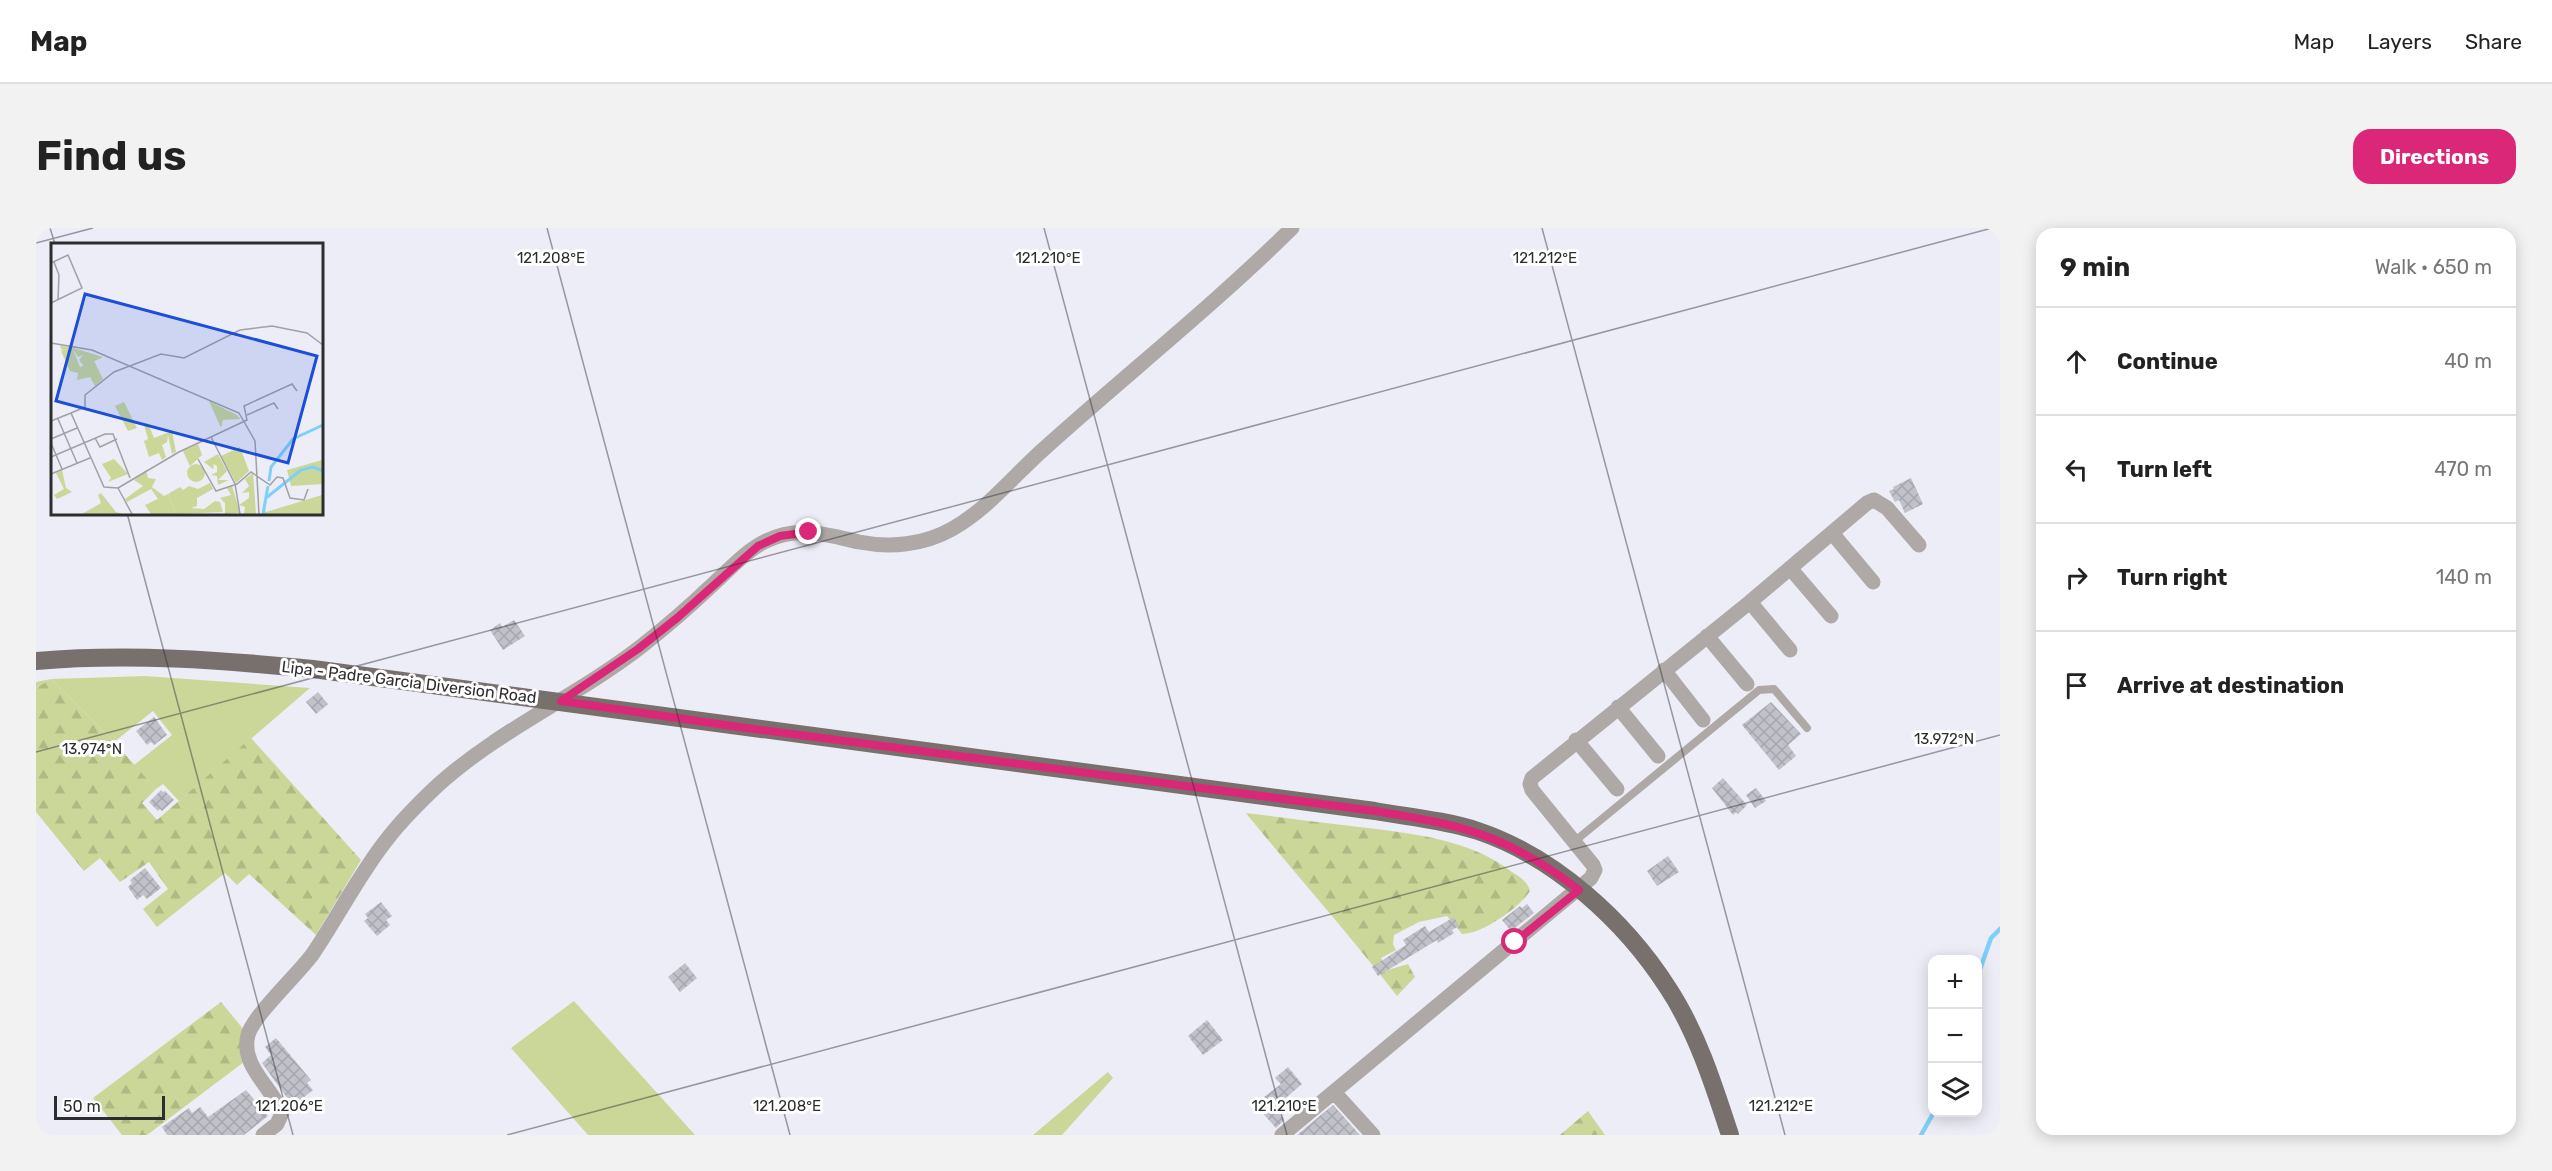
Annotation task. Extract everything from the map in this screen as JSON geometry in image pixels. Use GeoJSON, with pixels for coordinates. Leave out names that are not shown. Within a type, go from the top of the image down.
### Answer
{"type":"FeatureCollection","features":[{"type":"Feature","properties":{"kind":"main road","name":"Lipa - Padre Garcia Diversion Road"},"geometry":{"type":"LineString","coordinates":[[36,661],[86,657],[217,659],[324,670],[1424,819],[1478,831],[1532,856],[1579,890],[1625,932],[1670,990],[1708,1073],[1730,1135]]}},
{"type":"Feature","properties":{"kind":"street"},"geometry":{"type":"LineString","coordinates":[[263,1135],[277,1124],[282,1113],[250,1062],[247,1043],[251,1026],[311,956],[381,847],[436,787],[478,752],[561,701],[638,649],[677,618],[746,554],[769,539],[809,532],[828,533],[861,542],[902,544],[933,537],[955,528],[991,499],[1292,228]]}},
{"type":"Feature","properties":{"kind":"street"},"geometry":{"type":"LineString","coordinates":[[1282,1135],[1591,878],[1595,870],[1592,863],[1532,790],[1530,784],[1532,778],[1576,740],[1750,602],[1867,503],[1874,500],[1887,508],[1919,545]]}},
{"type":"Feature","properties":{"kind":"street"},"geometry":{"type":"LineString","coordinates":[[1832,533],[1873,582]]}},
{"type":"Feature","properties":{"kind":"street"},"geometry":{"type":"LineString","coordinates":[[1790,568],[1831,616]]}},
{"type":"Feature","properties":{"kind":"street"},"geometry":{"type":"LineString","coordinates":[[1750,602],[1790,650]]}},
{"type":"Feature","properties":{"kind":"street"},"geometry":{"type":"LineString","coordinates":[[1707,636],[1747,684]]}},
{"type":"Feature","properties":{"kind":"street"},"geometry":{"type":"LineString","coordinates":[[1664,670],[1704,720]]}},
{"type":"Feature","properties":{"kind":"street"},"geometry":{"type":"LineString","coordinates":[[1618,707],[1658,756]]}},
{"type":"Feature","properties":{"kind":"street"},"geometry":{"type":"LineString","coordinates":[[1576,740],[1617,789]]}},
{"type":"Feature","properties":{"kind":"street"},"geometry":{"type":"LineString","coordinates":[[1334,1092],[1373,1135]]}},
{"type":"Feature","properties":{"kind":"lane"},"geometry":{"type":"LineString","coordinates":[[1575,842],[1759,690],[1774,689],[1807,728]]}},
{"type":"Feature","properties":{"kind":"green space"},"geometry":{"type":"Polygon","coordinates":[[[145,676],[310,688],[179,801],[163,784],[156,789],[134,765],[172,735],[153,711],[114,742],[51,679],[145,676]]]}},
{"type":"Feature","properties":{"kind":"green space"},"geometry":{"type":"Polygon","coordinates":[[[51,679],[36,688],[36,682],[51,679]]]}},
{"type":"Feature","properties":{"kind":"green space"},"geometry":{"type":"Polygon","coordinates":[[[51,679],[114,742],[156,789],[142,803],[157,820],[251,738],[361,860],[316,935],[249,874],[237,885],[225,873],[157,927],[143,909],[168,889],[149,862],[120,882],[100,858],[84,871],[36,812],[36,688],[51,679]]]}},
{"type":"Feature","properties":{"kind":"green space"},"geometry":{"type":"Polygon","coordinates":[[[1246,813],[1414,834],[1456,844],[1494,860],[1523,880],[1530,891],[1518,905],[1480,930],[1462,934],[1447,916],[1419,922],[1394,935],[1393,944],[1396,950],[1381,958],[1388,970],[1408,964],[1415,977],[1397,996],[1246,813]]]}},
{"type":"Feature","properties":{"kind":"green space"},"geometry":{"type":"Polygon","coordinates":[[[574,1001],[695,1135],[588,1135],[511,1048],[574,1001]]]}},
{"type":"Feature","properties":{"kind":"green space"},"geometry":{"type":"Polygon","coordinates":[[[221,1002],[244,1030],[244,1062],[147,1135],[122,1135],[93,1098],[221,1002]]]}},
{"type":"Feature","properties":{"kind":"green space"},"geometry":{"type":"Polygon","coordinates":[[[1108,1072],[1113,1078],[1062,1135],[1033,1135],[1108,1072]]]}},
{"type":"Feature","properties":{"kind":"green space"},"geometry":{"type":"Polygon","coordinates":[[[1588,1111],[1605,1135],[1560,1135],[1588,1111]]]}},
{"type":"Feature","properties":{"kind":"building"},"geometry":{"type":"Polygon","coordinates":[[[1911,478],[1923,504],[1905,513],[1899,500],[1895,502],[1889,491],[1911,478]]]}},
{"type":"Feature","properties":{"kind":"building"},"geometry":{"type":"Polygon","coordinates":[[[514,620],[525,636],[503,650],[490,630],[500,623],[502,627],[514,620]]]}},
{"type":"Feature","properties":{"kind":"building"},"geometry":{"type":"Polygon","coordinates":[[[318,692],[328,704],[316,714],[306,702],[318,692]]]}},
{"type":"Feature","properties":{"kind":"building"},"geometry":{"type":"Polygon","coordinates":[[[1771,702],[1801,734],[1788,745],[1796,756],[1779,770],[1742,725],[1771,702]]]}},
{"type":"Feature","properties":{"kind":"building"},"geometry":{"type":"Polygon","coordinates":[[[154,717],[167,735],[154,745],[151,742],[147,745],[136,731],[154,717]]]}},
{"type":"Feature","properties":{"kind":"building"},"geometry":{"type":"Polygon","coordinates":[[[1723,778],[1747,805],[1738,814],[1736,812],[1733,815],[1712,788],[1723,778]]]}},
{"type":"Feature","properties":{"kind":"building"},"geometry":{"type":"Polygon","coordinates":[[[1756,788],[1766,801],[1755,808],[1746,795],[1756,788]]]}},
{"type":"Feature","properties":{"kind":"building"},"geometry":{"type":"Polygon","coordinates":[[[161,790],[174,800],[162,811],[160,809],[158,811],[149,802],[161,790]]]}},
{"type":"Feature","properties":{"kind":"building"},"geometry":{"type":"Polygon","coordinates":[[[1668,856],[1679,872],[1657,886],[1647,871],[1668,856]]]}},
{"type":"Feature","properties":{"kind":"building"},"geometry":{"type":"Polygon","coordinates":[[[145,868],[161,888],[147,899],[143,895],[137,900],[128,887],[132,883],[130,880],[145,868]]]}},
{"type":"Feature","properties":{"kind":"building"},"geometry":{"type":"Polygon","coordinates":[[[381,902],[392,916],[386,920],[390,925],[377,936],[364,921],[368,918],[365,914],[381,902]]]}},
{"type":"Feature","properties":{"kind":"building"},"geometry":{"type":"Polygon","coordinates":[[[1527,904],[1534,913],[1511,931],[1502,920],[1520,906],[1522,908],[1527,904]]]}},
{"type":"Feature","properties":{"kind":"building"},"geometry":{"type":"Polygon","coordinates":[[[1454,917],[1459,926],[1452,930],[1454,933],[1438,943],[1437,940],[1378,976],[1372,967],[1406,945],[1403,940],[1425,926],[1429,932],[1454,917]]]}},
{"type":"Feature","properties":{"kind":"building"},"geometry":{"type":"Polygon","coordinates":[[[685,963],[697,978],[680,992],[668,977],[685,963]]]}},
{"type":"Feature","properties":{"kind":"building"},"geometry":{"type":"Polygon","coordinates":[[[1207,1020],[1223,1040],[1203,1055],[1188,1036],[1207,1020]]]}},
{"type":"Feature","properties":{"kind":"building"},"geometry":{"type":"Polygon","coordinates":[[[276,1038],[311,1080],[307,1083],[313,1090],[293,1106],[262,1063],[271,1055],[265,1047],[276,1038]]]}},
{"type":"Feature","properties":{"kind":"building"},"geometry":{"type":"Polygon","coordinates":[[[1288,1067],[1302,1084],[1280,1103],[1284,1109],[1279,1112],[1284,1120],[1276,1128],[1258,1108],[1267,1102],[1264,1097],[1281,1084],[1275,1078],[1288,1067]]]}},
{"type":"Feature","properties":{"kind":"building"},"geometry":{"type":"Polygon","coordinates":[[[246,1090],[268,1116],[244,1135],[167,1135],[162,1127],[189,1108],[192,1113],[200,1107],[208,1117],[246,1090]]]}},
{"type":"Feature","properties":{"kind":"building"},"geometry":{"type":"Polygon","coordinates":[[[1333,1105],[1360,1135],[1297,1135],[1333,1105]]]}},
{"type":"Feature","properties":{"kind":"waterway"},"geometry":{"type":"LineString","coordinates":[[1982,964],[1991,938],[2000,929]]}},
{"type":"Feature","properties":{"kind":"waterway"},"geometry":{"type":"LineString","coordinates":[[1921,1135],[1931,1117]]}},
{"type":"Feature","properties":{"kind":"route"},"geometry":{"type":"LineString","coordinates":[[809,532],[769,539],[746,554],[677,618],[638,649],[561,701],[739,727],[1375,811],[1451,824],[1478,831],[1532,856],[1579,890],[1515,942]]}}]}
